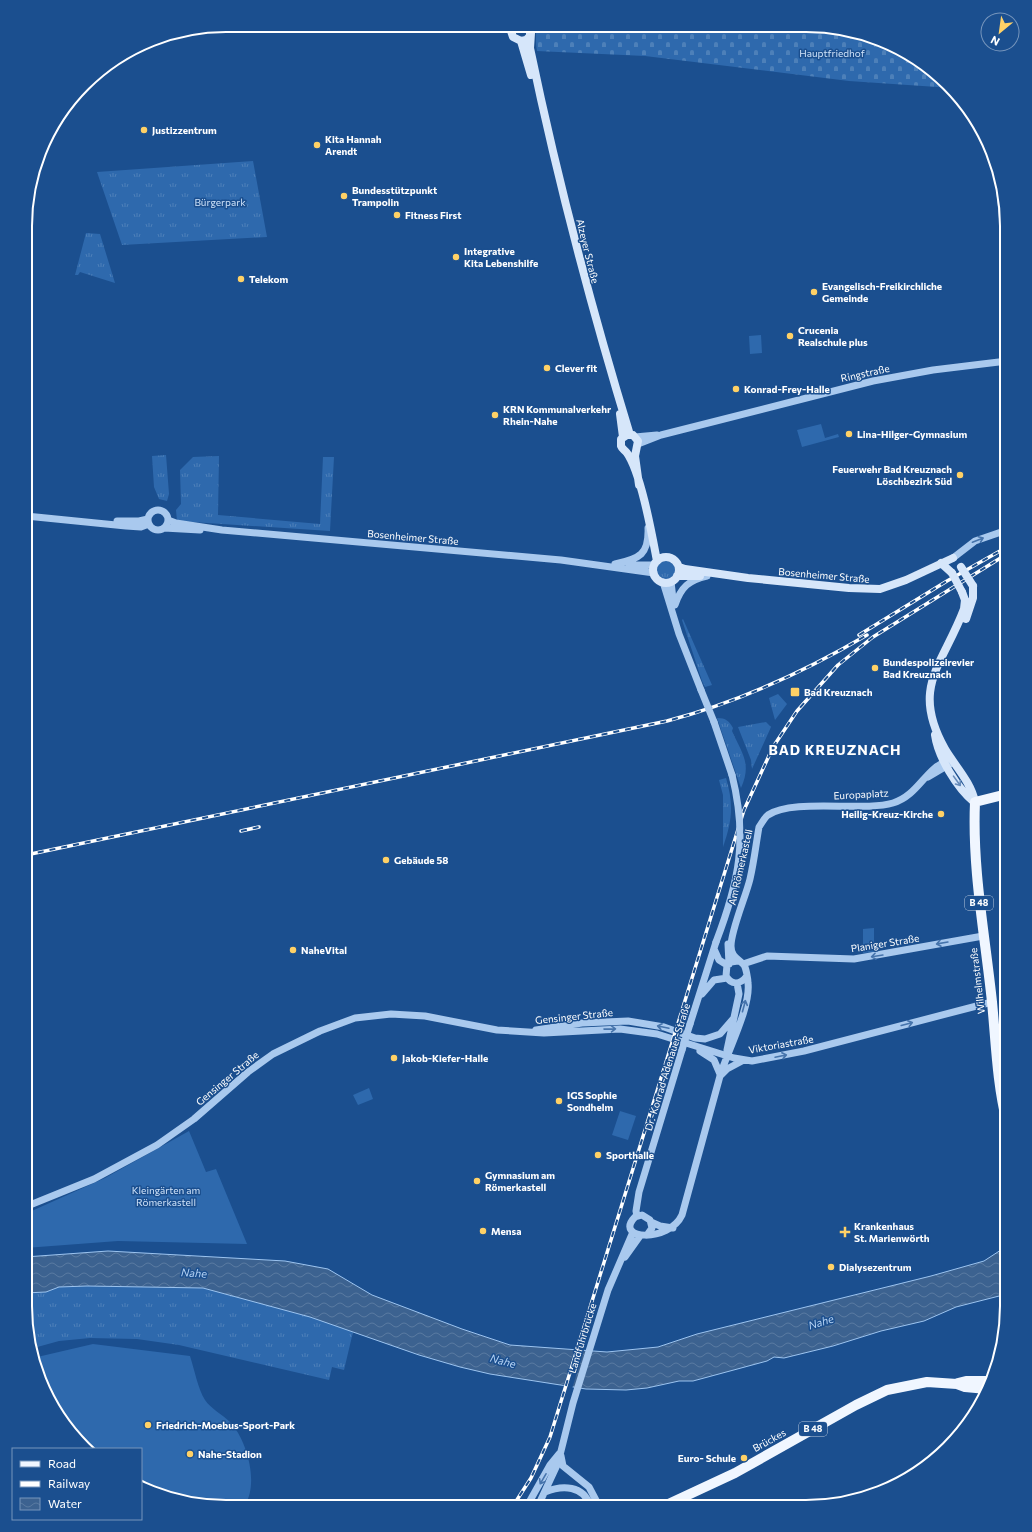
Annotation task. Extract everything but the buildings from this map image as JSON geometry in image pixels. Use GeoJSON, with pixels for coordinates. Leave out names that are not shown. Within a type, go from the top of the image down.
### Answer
{"type":"FeatureCollection","features":[{"type":"Feature","properties":{"kind":"main road","name":"Alzeyer Straße"},"geometry":{"type":"LineString","coordinates":[[511,32],[513,37],[521,41],[526,40],[529,32]]}},
{"type":"Feature","properties":{"kind":"main road","name":"Alzeyer Straße"},"geometry":{"type":"LineString","coordinates":[[530,32],[530,48],[544,114],[593,308],[616,392],[632,440],[639,485],[647,515],[660,551],[665,557]]}},
{"type":"Feature","properties":{"kind":"main road","name":"Alzeyer Straße"},"geometry":{"type":"LineString","coordinates":[[521,41],[544,114]]}},
{"type":"Feature","properties":{"kind":"main road","name":"Alzeyer Straße"},"geometry":{"type":"LineString","coordinates":[[632,440],[620,444],[626,452],[639,485]]}},
{"type":"Feature","properties":{"kind":"main road"},"geometry":{"type":"LineString","coordinates":[[626,452],[631,452],[632,440]]}},
{"type":"Feature","properties":{"kind":"main road","name":"Alzeyer Straße"},"geometry":{"type":"LineString","coordinates":[[647,515],[655,566]]}},
{"type":"Feature","properties":{"kind":"main road"},"geometry":{"type":"LineString","coordinates":[[665,557],[672,558],[679,567],[677,576],[667,582],[655,577],[655,566],[665,557]]}},
{"type":"Feature","properties":{"kind":"main road"},"geometry":{"type":"LineString","coordinates":[[952,573],[953,558]]}},
{"type":"Feature","properties":{"kind":"main road","name":"Bosenheimer Straße"},"geometry":{"type":"LineString","coordinates":[[679,567],[723,575],[849,588],[880,589],[900,583],[953,558]]}},
{"type":"Feature","properties":{"kind":"main road","name":"Wilhelmstraße"},"geometry":{"type":"LineString","coordinates":[[950,642],[961,627],[969,611],[974,594],[973,586],[962,567],[953,558]]}},
{"type":"Feature","properties":{"kind":"main road"},"geometry":{"type":"LineString","coordinates":[[941,563],[952,573]]}},
{"type":"Feature","properties":{"kind":"main road","name":"Wilhelmstraße"},"geometry":{"type":"LineString","coordinates":[[952,573],[965,597],[965,606],[950,642],[937,666],[931,684],[929,704],[938,748],[948,763],[971,788],[974,845],[1000,1084]]}},
{"type":"Feature","properties":{"kind":"main road","name":"Bosenheimer Straße"},"geometry":{"type":"LineString","coordinates":[[677,576],[723,575]]}},
{"type":"Feature","properties":{"kind":"main road"},"geometry":{"type":"LineString","coordinates":[[972,803],[1000,796]]}},
{"type":"Feature","properties":{"kind":"main road","name":"Brückes"},"geometry":{"type":"LineString","coordinates":[[677,1500],[735,1473],[883,1392],[927,1382],[956,1384],[965,1387],[982,1387]]}},
{"type":"Feature","properties":{"kind":"street","name":"Ringstraße"},"geometry":{"type":"LineString","coordinates":[[632,440],[661,435],[859,384],[933,370],[1000,362]]}},
{"type":"Feature","properties":{"kind":"street"},"geometry":{"type":"LineString","coordinates":[[159,510],[166,514],[168,520],[164,528],[156,530],[149,522],[152,512],[159,510]]}},
{"type":"Feature","properties":{"kind":"street"},"geometry":{"type":"LineString","coordinates":[[615,564],[637,558],[644,552],[648,541],[647,515]]}},
{"type":"Feature","properties":{"kind":"street"},"geometry":{"type":"LineString","coordinates":[[32,517],[136,527],[149,522]]}},
{"type":"Feature","properties":{"kind":"street","name":"Bosenheimer Straße"},"geometry":{"type":"LineString","coordinates":[[168,520],[176,523],[222,530]]}},
{"type":"Feature","properties":{"kind":"street","name":"Bosenheimer Straße"},"geometry":{"type":"LineString","coordinates":[[164,528],[182,530],[222,530],[601,564],[655,566]]}},
{"type":"Feature","properties":{"kind":"street","name":"Bosenheimer Straße"},"geometry":{"type":"LineString","coordinates":[[953,558],[975,541],[1000,532]]}},
{"type":"Feature","properties":{"kind":"street","name":"Bosenheimer Straße"},"geometry":{"type":"LineString","coordinates":[[601,564],[655,566]]}},
{"type":"Feature","properties":{"kind":"street"},"geometry":{"type":"LineString","coordinates":[[675,607],[678,595],[685,585],[696,578],[707,576]]}},
{"type":"Feature","properties":{"kind":"street"},"geometry":{"type":"LineString","coordinates":[[667,582],[690,659]]}},
{"type":"Feature","properties":{"kind":"street"},"geometry":{"type":"LineString","coordinates":[[667,582],[679,634],[690,659]]}},
{"type":"Feature","properties":{"kind":"street","name":"Dr.-Konrad-Adenauer-Straße"},"geometry":{"type":"LineString","coordinates":[[641,1216],[636,1211],[639,1192],[715,945],[731,902],[739,864],[740,813],[732,775],[690,659]]}},
{"type":"Feature","properties":{"kind":"street","name":"Europaplatz"},"geometry":{"type":"LineString","coordinates":[[790,809],[892,803],[909,795],[934,768],[948,763]]}},
{"type":"Feature","properties":{"kind":"street","name":"Am Römerkastell"},"geometry":{"type":"LineString","coordinates":[[726,1056],[734,1040],[746,999],[748,986],[746,969],[731,949],[750,879],[759,827],[763,820],[770,814],[790,809]]}},
{"type":"Feature","properties":{"kind":"street","name":"Am Römerkastell"},"geometry":{"type":"LineString","coordinates":[[727,978],[725,973],[728,965],[728,942],[737,924]]}},
{"type":"Feature","properties":{"kind":"street","name":"Planiger Straße"},"geometry":{"type":"LineString","coordinates":[[741,963],[767,956],[854,959],[984,936]]}},
{"type":"Feature","properties":{"kind":"street"},"geometry":{"type":"LineString","coordinates":[[715,945],[719,960],[728,965],[741,963]]}},
{"type":"Feature","properties":{"kind":"street"},"geometry":{"type":"LineString","coordinates":[[698,999],[714,980],[727,978],[730,981],[737,983],[746,977]]}},
{"type":"Feature","properties":{"kind":"street"},"geometry":{"type":"LineString","coordinates":[[633,1232],[643,1236],[673,1228],[679,1221],[685,1206],[726,1056],[733,1019],[740,994],[737,983]]}},
{"type":"Feature","properties":{"kind":"street","name":"Viktoriastraße"},"geometry":{"type":"LineString","coordinates":[[726,1056],[742,1061],[763,1060],[804,1051],[992,1002]]}},
{"type":"Feature","properties":{"kind":"street","name":"Gensinger Straße"},"geometry":{"type":"LineString","coordinates":[[32,1204],[94,1179],[157,1146],[194,1119],[248,1072],[273,1054],[314,1034],[355,1018],[391,1014],[425,1016],[497,1030],[556,1033],[620,1029],[657,1034],[683,1041],[726,1056]]}},
{"type":"Feature","properties":{"kind":"street","name":"Gensinger Straße"},"geometry":{"type":"LineString","coordinates":[[528,1031],[574,1024],[628,1021],[664,1027],[695,1038],[705,1038],[720,1034],[733,1019]]}},
{"type":"Feature","properties":{"kind":"street"},"geometry":{"type":"LineString","coordinates":[[683,1041],[714,1060],[718,1066],[720,1076]]}},
{"type":"Feature","properties":{"kind":"street"},"geometry":{"type":"LineString","coordinates":[[720,1076],[733,1065],[742,1061]]}},
{"type":"Feature","properties":{"kind":"street"},"geometry":{"type":"LineString","coordinates":[[616,1270],[633,1232],[631,1223],[641,1216],[660,1226],[673,1228]]}},
{"type":"Feature","properties":{"kind":"street"},"geometry":{"type":"LineString","coordinates":[[616,1270],[643,1236],[652,1228],[651,1222]]}},
{"type":"Feature","properties":{"kind":"street","name":"Landfuhrbrücke"},"geometry":{"type":"LineString","coordinates":[[541,1500],[560,1453],[576,1392],[608,1290],[616,1270]]}},
{"type":"Feature","properties":{"kind":"street"},"geometry":{"type":"LineString","coordinates":[[530,1500],[550,1465],[560,1453]]}},
{"type":"Feature","properties":{"kind":"street"},"geometry":{"type":"LineString","coordinates":[[560,1453],[563,1466],[589,1487],[596,1500]]}},
{"type":"Feature","properties":{"kind":"street"},"geometry":{"type":"LineString","coordinates":[[545,1492],[562,1488],[574,1489],[584,1496],[586,1500]]}},
{"type":"Feature","properties":{"kind":"green space","name":"Hauptfriedhof"},"geometry":{"type":"Polygon","coordinates":[[[536,32],[819,32],[869,42],[892,52],[924,72],[941,87],[849,81],[645,56],[537,51],[536,32]]]}},
{"type":"Feature","properties":{"kind":"green space","name":"Bürgerpark"},"geometry":{"type":"Polygon","coordinates":[[[253,161],[267,237],[122,245],[97,172],[253,161]]]}},
{"type":"Feature","properties":{"kind":"green space"},"geometry":{"type":"Polygon","coordinates":[[[86,233],[100,234],[115,283],[80,272],[78,275],[75,275],[86,233]]]}},
{"type":"Feature","properties":{"kind":"green space"},"geometry":{"type":"Polygon","coordinates":[[[761,335],[762,353],[750,354],[749,336],[761,335]]]}},
{"type":"Feature","properties":{"kind":"green space"},"geometry":{"type":"Polygon","coordinates":[[[821,424],[825,438],[838,434],[839,437],[802,447],[797,430],[821,424]]]}},
{"type":"Feature","properties":{"kind":"green space"},"geometry":{"type":"Polygon","coordinates":[[[166,455],[169,494],[167,501],[159,499],[154,487],[152,456],[166,455]]]}},
{"type":"Feature","properties":{"kind":"green space"},"geometry":{"type":"Polygon","coordinates":[[[219,456],[218,515],[320,524],[323,457],[334,457],[330,531],[177,521],[176,510],[181,504],[180,470],[193,457],[219,456]]]}},
{"type":"Feature","properties":{"kind":"green space"},"geometry":{"type":"Polygon","coordinates":[[[666,561],[672,564],[675,570],[672,576],[666,579],[660,576],[657,570],[660,564],[666,561]]]}},
{"type":"Feature","properties":{"kind":"green space"},"geometry":{"type":"Polygon","coordinates":[[[683,619],[712,685],[705,687],[702,681],[682,620],[683,619]]]}},
{"type":"Feature","properties":{"kind":"green space"},"geometry":{"type":"Polygon","coordinates":[[[778,694],[787,704],[775,720],[769,698],[778,694]]]}},
{"type":"Feature","properties":{"kind":"green space"},"geometry":{"type":"Polygon","coordinates":[[[717,718],[725,719],[732,726],[732,731],[742,753],[746,765],[746,772],[741,788],[717,718]]]}},
{"type":"Feature","properties":{"kind":"green space"},"geometry":{"type":"Polygon","coordinates":[[[766,722],[771,727],[752,769],[751,760],[738,727],[766,722]]]}},
{"type":"Feature","properties":{"kind":"green space"},"geometry":{"type":"Polygon","coordinates":[[[726,778],[729,788],[731,813],[723,847],[723,795],[719,780],[726,778]]]}},
{"type":"Feature","properties":{"kind":"green space"},"geometry":{"type":"Polygon","coordinates":[[[874,928],[874,952],[863,953],[863,929],[874,928]]]}},
{"type":"Feature","properties":{"kind":"green space"},"geometry":{"type":"Polygon","coordinates":[[[369,1088],[373,1099],[358,1105],[353,1095],[369,1088]]]}},
{"type":"Feature","properties":{"kind":"green space"},"geometry":{"type":"Polygon","coordinates":[[[620,1111],[636,1116],[628,1140],[612,1135],[620,1111]]]}},
{"type":"Feature","properties":{"kind":"green space","name":"Kleingärten am Römerkastell"},"geometry":{"type":"Polygon","coordinates":[[[189,1131],[206,1172],[216,1169],[247,1244],[118,1241],[32,1247],[32,1211],[105,1178],[189,1131]]]}},
{"type":"Feature","properties":{"kind":"green space"},"geometry":{"type":"Polygon","coordinates":[[[59,1287],[203,1288],[310,1317],[353,1332],[344,1370],[332,1367],[329,1380],[179,1345],[137,1339],[90,1338],[59,1341],[37,1347],[32,1319],[32,1293],[46,1292],[59,1287]]]}},
{"type":"Feature","properties":{"kind":"green space","name":"Friedrich-Moebus-Sport-Park"},"geometry":{"type":"Polygon","coordinates":[[[93,1344],[190,1356],[198,1384],[205,1400],[210,1406],[230,1422],[236,1430],[246,1450],[251,1474],[251,1485],[247,1500],[213,1500],[163,1490],[142,1481],[142,1448],[94,1448],[72,1424],[58,1403],[42,1369],[39,1357],[93,1344]]]}},
{"type":"Feature","properties":{"kind":"water","name":"Nahe"},"geometry":{"type":"Polygon","coordinates":[[[108,1251],[285,1261],[328,1269],[372,1295],[462,1329],[510,1345],[607,1352],[658,1347],[697,1334],[931,1276],[984,1261],[1000,1251],[1000,1296],[956,1307],[924,1321],[881,1331],[833,1346],[784,1358],[774,1357],[767,1361],[693,1381],[679,1381],[647,1388],[626,1390],[586,1389],[490,1374],[460,1367],[419,1355],[310,1317],[203,1288],[87,1286],[59,1287],[46,1292],[32,1293],[32,1256],[108,1251]]]}},
{"type":"Feature","properties":{"kind":"pier"},"geometry":{"type":"Polygon","coordinates":[[[575,1348],[584,1349],[572,1389],[563,1388],[575,1348]]]}},
{"type":"Feature","properties":{"kind":"railway"},"geometry":{"type":"LineString","coordinates":[[859,635],[947,581],[1000,551]]}},
{"type":"Feature","properties":{"kind":"railway"},"geometry":{"type":"LineString","coordinates":[[517,1500],[531,1478],[550,1437],[744,810],[773,747],[797,711],[838,665],[873,637],[1000,558]]}},
{"type":"Feature","properties":{"kind":"railway"},"geometry":{"type":"LineString","coordinates":[[32,854],[667,721],[720,705],[770,685],[843,649],[867,635]]}},
{"type":"Feature","properties":{"kind":"railway"},"geometry":{"type":"LineString","coordinates":[[241,831],[259,827]]}},
{"type":"Feature","properties":{"kind":"place","name":"Justizzentrum"},"geometry":{"type":"Point","coordinates":[144,130]}},
{"type":"Feature","properties":{"kind":"place","name":"Kita Hannah Arendt"},"geometry":{"type":"Point","coordinates":[317,145]}},
{"type":"Feature","properties":{"kind":"place","name":"Bundesstützpunkt Trampolin"},"geometry":{"type":"Point","coordinates":[344,196]}},
{"type":"Feature","properties":{"kind":"place","name":"Fitness First"},"geometry":{"type":"Point","coordinates":[397,215]}},
{"type":"Feature","properties":{"kind":"place","name":"Integrative Kita Lebenshilfe"},"geometry":{"type":"Point","coordinates":[456,257]}},
{"type":"Feature","properties":{"kind":"place","name":"Telekom"},"geometry":{"type":"Point","coordinates":[241,279]}},
{"type":"Feature","properties":{"kind":"place","name":"Evangelisch-Freikirchliche Gemeinde"},"geometry":{"type":"Point","coordinates":[814,292]}},
{"type":"Feature","properties":{"kind":"place","name":"Crucenia Realschule plus"},"geometry":{"type":"Point","coordinates":[790,336]}},
{"type":"Feature","properties":{"kind":"place","name":"Clever fit"},"geometry":{"type":"Point","coordinates":[547,368]}},
{"type":"Feature","properties":{"kind":"place","name":"Konrad-Frey-Halle"},"geometry":{"type":"Point","coordinates":[736,389]}},
{"type":"Feature","properties":{"kind":"place","name":"KRN Kommunalverkehr Rhein-Nahe"},"geometry":{"type":"Point","coordinates":[495,415]}},
{"type":"Feature","properties":{"kind":"place","name":"Lina-Hilger-Gymnasium"},"geometry":{"type":"Point","coordinates":[849,434]}},
{"type":"Feature","properties":{"kind":"place","name":"Feuerwehr Bad Kreuznach Löschbezirk Süd"},"geometry":{"type":"Point","coordinates":[960,475]}},
{"type":"Feature","properties":{"kind":"place","name":"Bundespolizeirevier Bad Kreuznach"},"geometry":{"type":"Point","coordinates":[875,668]}},
{"type":"Feature","properties":{"kind":"place","name":"Bad Kreuznach"},"geometry":{"type":"Point","coordinates":[795,692]}},
{"type":"Feature","properties":{"kind":"place","name":"Heilig-Kreuz-Kirche"},"geometry":{"type":"Point","coordinates":[941,814]}},
{"type":"Feature","properties":{"kind":"place","name":"Gebäude 58"},"geometry":{"type":"Point","coordinates":[386,860]}},
{"type":"Feature","properties":{"kind":"place","name":"NaheVital"},"geometry":{"type":"Point","coordinates":[293,950]}},
{"type":"Feature","properties":{"kind":"place","name":"Jakob-Kiefer-Halle"},"geometry":{"type":"Point","coordinates":[394,1058]}},
{"type":"Feature","properties":{"kind":"place","name":"IGS Sophie Sondhelm"},"geometry":{"type":"Point","coordinates":[559,1101]}},
{"type":"Feature","properties":{"kind":"place","name":"Sporthalle"},"geometry":{"type":"Point","coordinates":[598,1155]}},
{"type":"Feature","properties":{"kind":"place","name":"Gymnasium am Römerkastell"},"geometry":{"type":"Point","coordinates":[477,1181]}},
{"type":"Feature","properties":{"kind":"place","name":"Mensa"},"geometry":{"type":"Point","coordinates":[483,1231]}},
{"type":"Feature","properties":{"kind":"place","name":"Krankenhaus St. Marienwörth"},"geometry":{"type":"Point","coordinates":[845,1232]}},
{"type":"Feature","properties":{"kind":"place","name":"Dialysezentrum"},"geometry":{"type":"Point","coordinates":[831,1267]}},
{"type":"Feature","properties":{"kind":"place","name":"Friedrich-Moebus-Sport-Park"},"geometry":{"type":"Point","coordinates":[148,1425]}},
{"type":"Feature","properties":{"kind":"place","name":"Nahe-Stadion"},"geometry":{"type":"Point","coordinates":[190,1454]}},
{"type":"Feature","properties":{"kind":"place","name":"Euro- Schule"},"geometry":{"type":"Point","coordinates":[744,1458]}},
{"type":"Feature","properties":{"kind":"district","name":"BAD KREUZNACH"},"geometry":{"type":"Point","coordinates":[835,750]}}]}
